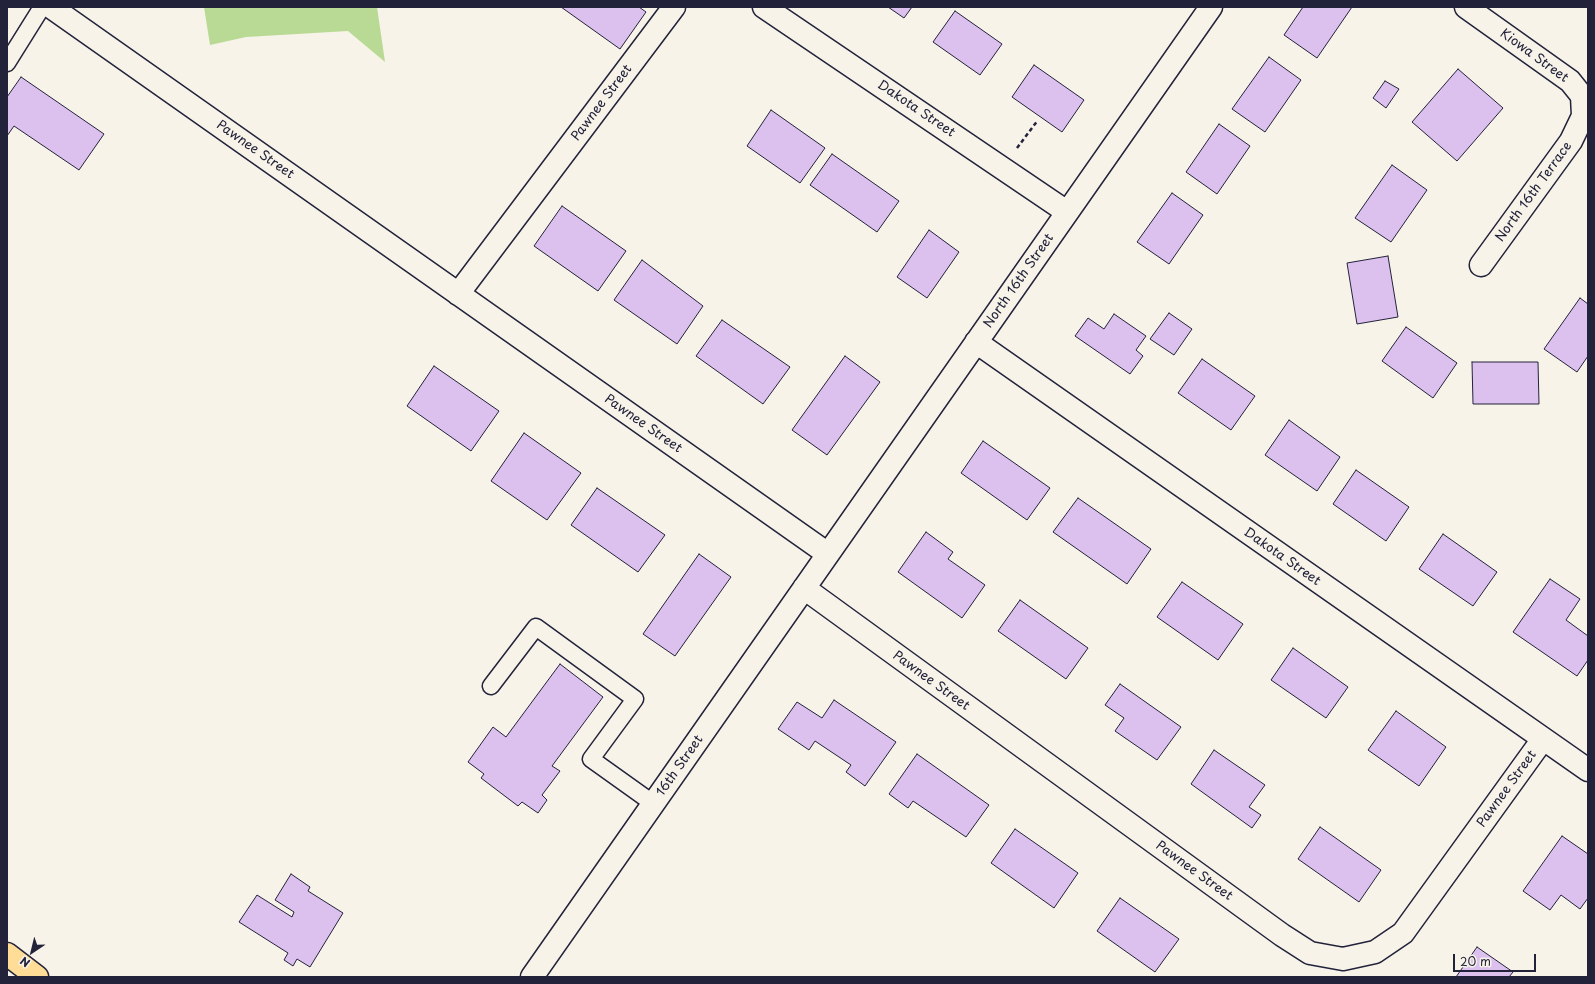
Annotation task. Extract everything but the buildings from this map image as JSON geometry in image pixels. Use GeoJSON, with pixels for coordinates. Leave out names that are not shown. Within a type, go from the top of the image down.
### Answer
{"type":"FeatureCollection","features":[{"type":"Feature","properties":{"kind":"highway"},"geometry":{"type":"LineString","coordinates":[[7,954],[37,977]]}},
{"type":"Feature","properties":{"kind":"street","name":"Pawnee Street"},"geometry":{"type":"LineString","coordinates":[[51,7],[828,554]]}},
{"type":"Feature","properties":{"kind":"street","name":"Pawnee Street"},"geometry":{"type":"LineString","coordinates":[[458,294],[674,7]]}},
{"type":"Feature","properties":{"kind":"street","name":"Dakota Street"},"geometry":{"type":"LineString","coordinates":[[764,7],[1067,212]]}},
{"type":"Feature","properties":{"kind":"street","name":"North 16th Street"},"geometry":{"type":"LineString","coordinates":[[828,554],[1211,7]]}},
{"type":"Feature","properties":{"kind":"street","name":"Kiowa Street"},"geometry":{"type":"LineString","coordinates":[[1466,7],[1570,81],[1582,96],[1583,116]]}},
{"type":"Feature","properties":{"kind":"street","name":"North 16th Terrace"},"geometry":{"type":"LineString","coordinates":[[1481,265],[1571,141],[1583,116]]}},
{"type":"Feature","properties":{"kind":"street","name":"Dakota Street"},"geometry":{"type":"LineString","coordinates":[[976,342],[1588,770]]}},
{"type":"Feature","properties":{"kind":"street","name":"16th Street"},"geometry":{"type":"LineString","coordinates":[[532,977],[828,554]]}},
{"type":"Feature","properties":{"kind":"street","name":"Pawnee Street"},"geometry":{"type":"LineString","coordinates":[[804,588],[1282,935],[1310,953],[1343,959],[1375,952],[1403,932],[1543,739]]}},
{"type":"Feature","properties":{"kind":"lane"},"geometry":{"type":"LineString","coordinates":[[7,63],[42,7]]}},
{"type":"Feature","properties":{"kind":"lane"},"geometry":{"type":"LineString","coordinates":[[491,686],[536,627],[635,699],[591,759],[654,804]]}},
{"type":"Feature","properties":{"kind":"path"},"geometry":{"type":"LineString","coordinates":[[1003,168],[1038,120]]}},
{"type":"Feature","properties":{"kind":"green space"},"geometry":{"type":"Polygon","coordinates":[[[204,7],[377,7],[385,62],[348,31],[246,37],[210,45],[204,7]]]}}]}
